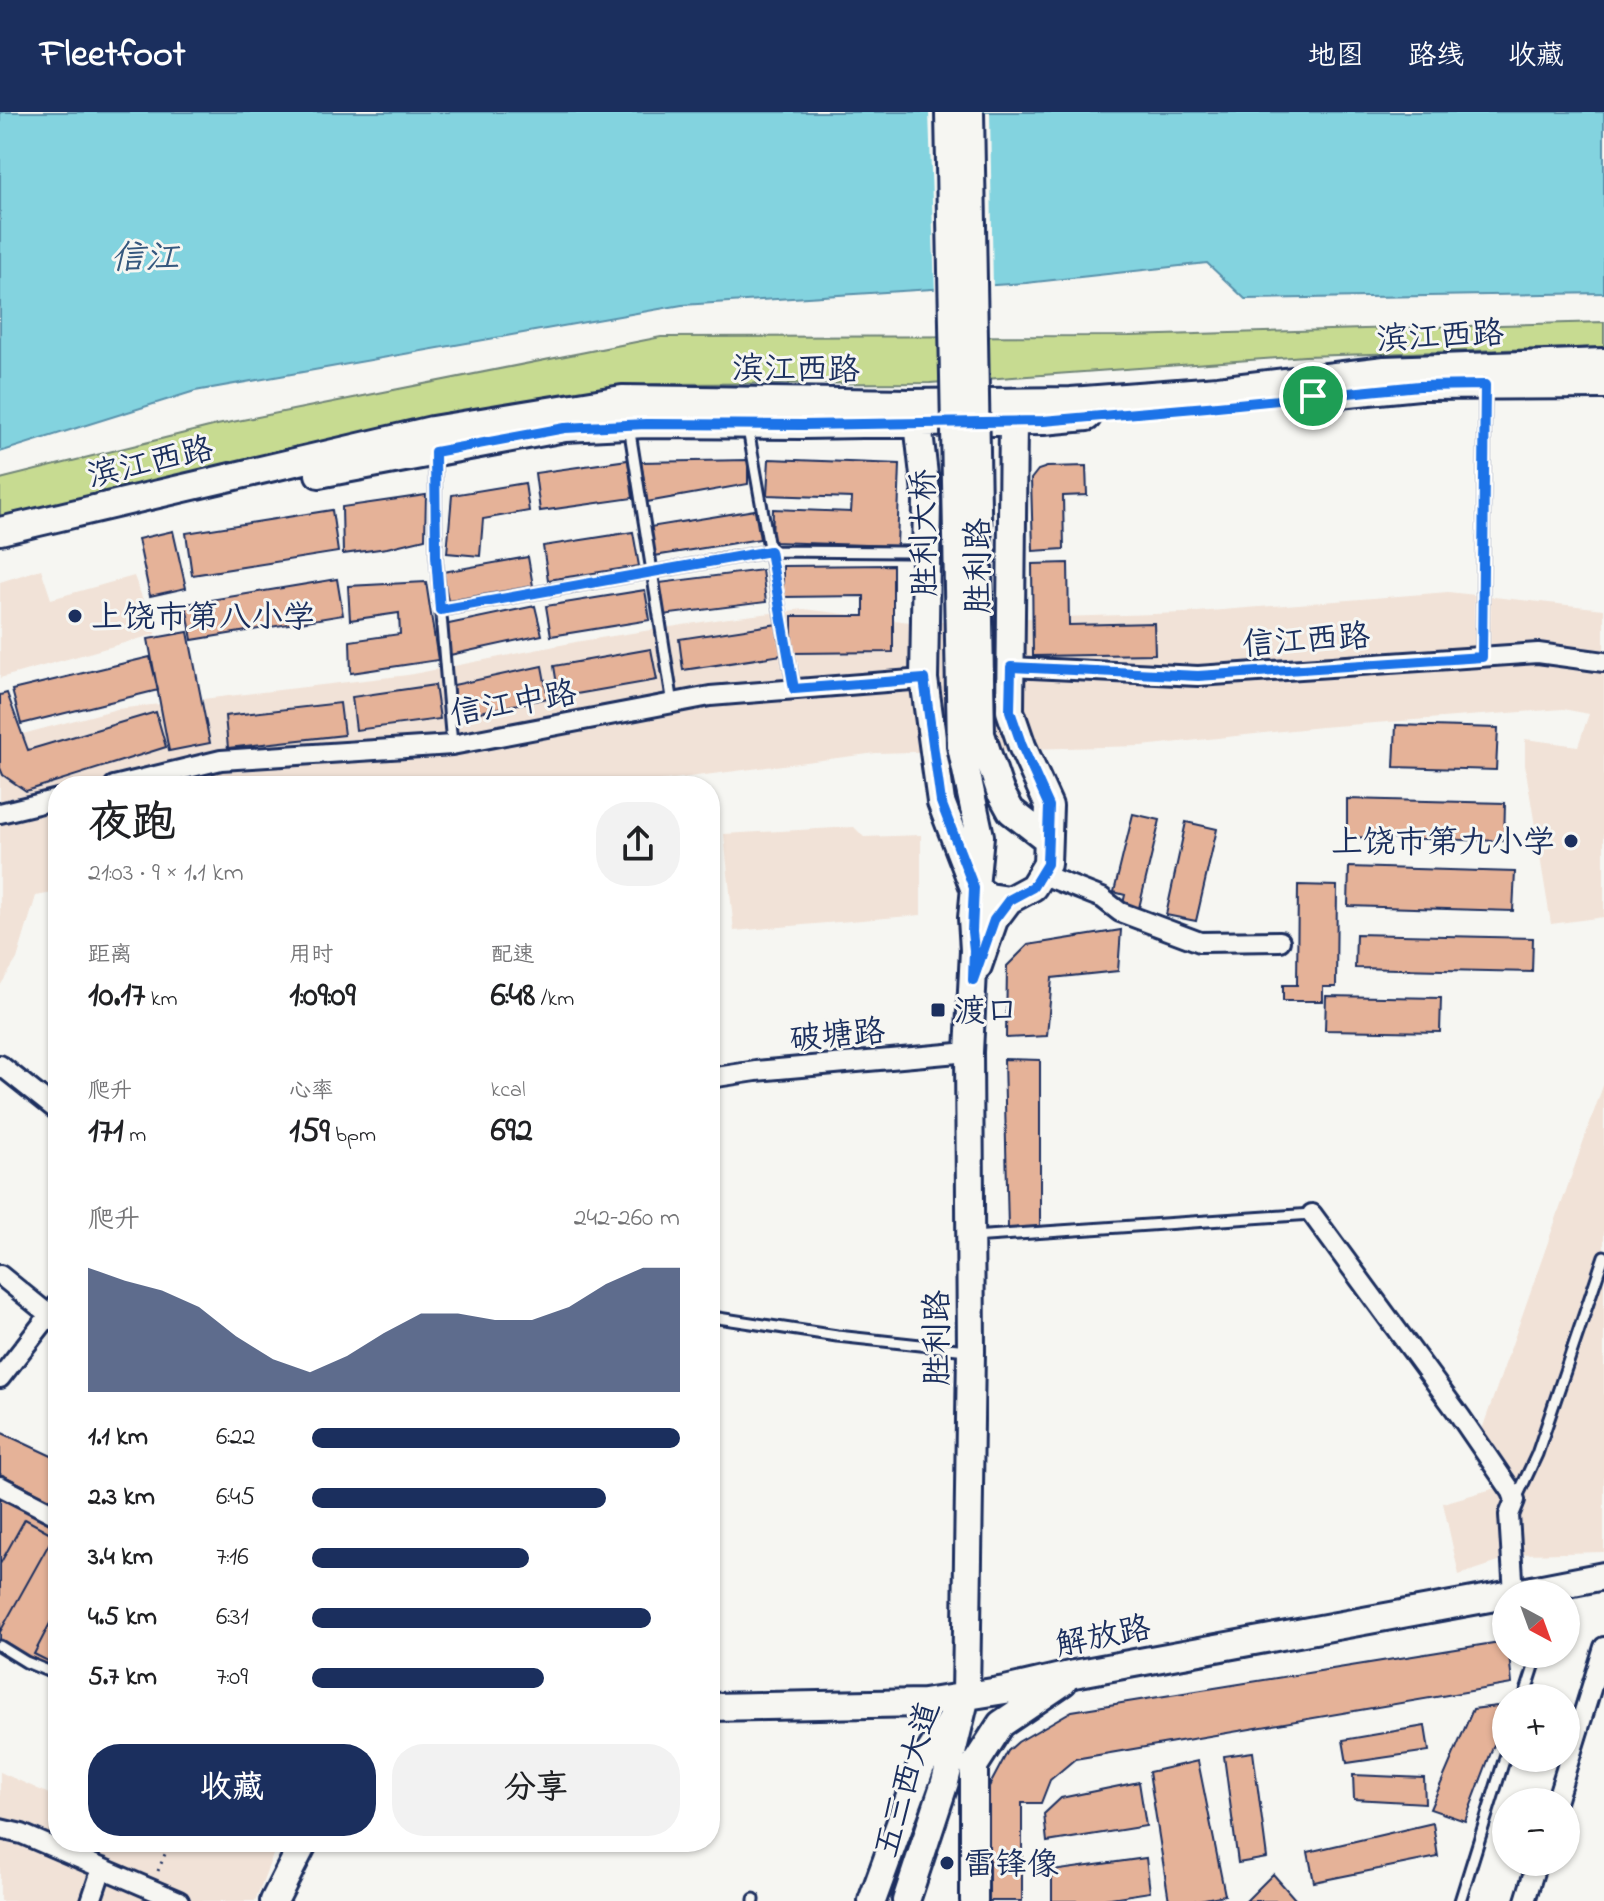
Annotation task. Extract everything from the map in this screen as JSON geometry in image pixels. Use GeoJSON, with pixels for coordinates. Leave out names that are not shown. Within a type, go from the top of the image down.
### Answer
{"type":"FeatureCollection","features":[{"type":"Feature","properties":{"kind":"main road","name":"胜利大桥"},"geometry":{"type":"LineString","coordinates":[[949,112],[961,746],[980,836],[974,888],[973,980]]}},
{"type":"Feature","properties":{"kind":"main road","name":"胜利大桥"},"geometry":{"type":"LineString","coordinates":[[970,112],[981,734],[1000,791],[1011,811],[1047,839]]}},
{"type":"Feature","properties":{"kind":"main road","name":"滨江西路"},"geometry":{"type":"LineString","coordinates":[[0,531],[432,430],[622,399],[910,403],[1071,401],[1218,390],[1385,370],[1604,362]]}},
{"type":"Feature","properties":{"kind":"main road","name":"滨江西路"},"geometry":{"type":"LineString","coordinates":[[0,549],[234,490],[565,428],[1043,421],[1419,386],[1604,385]]}},
{"type":"Feature","properties":{"kind":"main road","name":"胜利路"},"geometry":{"type":"LineString","coordinates":[[1013,421],[1007,502],[1005,606],[1011,667],[1010,711],[1049,806],[1047,839]]}},
{"type":"Feature","properties":{"kind":"main road"},"geometry":{"type":"LineString","coordinates":[[918,423],[930,515],[932,617],[924,679],[941,802],[974,888],[989,897],[1009,900]]}},
{"type":"Feature","properties":{"kind":"main road"},"geometry":{"type":"LineString","coordinates":[[930,515],[940,483],[953,474],[976,470],[1002,478],[1007,502]]}},
{"type":"Feature","properties":{"kind":"main road"},"geometry":{"type":"LineString","coordinates":[[973,980],[994,920],[1009,900],[1033,887],[1047,864],[1047,839]]}},
{"type":"Feature","properties":{"kind":"main road","name":"胜利路"},"geometry":{"type":"LineString","coordinates":[[966,1696],[971,1351],[969,1052],[973,980]]}},
{"type":"Feature","properties":{"kind":"main road","name":"解放路"},"geometry":{"type":"LineString","coordinates":[[1580,1582],[1604,1576]]}},
{"type":"Feature","properties":{"kind":"main road","name":"解放路"},"geometry":{"type":"LineString","coordinates":[[720,1707],[924,1703],[1492,1597]]}},
{"type":"Feature","properties":{"kind":"main road"},"geometry":{"type":"LineString","coordinates":[[974,1901],[974,1766],[1001,1724],[1074,1674]]}},
{"type":"Feature","properties":{"kind":"main road","name":"五三西大道"},"geometry":{"type":"LineString","coordinates":[[872,1901],[921,1766],[966,1696]]}},
{"type":"Feature","properties":{"kind":"main road","name":"五三西大道"},"geometry":{"type":"LineString","coordinates":[[906,1901],[945,1782],[966,1696]]}},
{"type":"Feature","properties":{"kind":"main road"},"geometry":{"type":"LineString","coordinates":[[274,1901],[299,1852]]}},
{"type":"Feature","properties":{"kind":"street","name":"信江西路"},"geometry":{"type":"LineString","coordinates":[[1011,667],[1198,676],[1538,653],[1604,662]]}},
{"type":"Feature","properties":{"kind":"street","name":"信江中路"},"geometry":{"type":"LineString","coordinates":[[155,776],[221,760],[452,745],[710,696],[924,679]]}},
{"type":"Feature","properties":{"kind":"street"},"geometry":{"type":"LineString","coordinates":[[0,813],[48,801]]}},
{"type":"Feature","properties":{"kind":"street"},"geometry":{"type":"LineString","coordinates":[[1041,874],[1102,898],[1120,912],[1200,942],[1280,941]]}},
{"type":"Feature","properties":{"kind":"street","name":"破塘路"},"geometry":{"type":"LineString","coordinates":[[720,1076],[969,1052]]}},
{"type":"Feature","properties":{"kind":"street"},"geometry":{"type":"LineString","coordinates":[[0,1065],[48,1103]]}},
{"type":"Feature","properties":{"kind":"street"},"geometry":{"type":"LineString","coordinates":[[1312,1214],[1512,1492],[1515,1500],[1509,1515],[1510,1580]]}},
{"type":"Feature","properties":{"kind":"street"},"geometry":{"type":"LineString","coordinates":[[0,1275],[48,1309]]}},
{"type":"Feature","properties":{"kind":"street"},"geometry":{"type":"LineString","coordinates":[[0,1378],[48,1322]]}},
{"type":"Feature","properties":{"kind":"street"},"geometry":{"type":"LineString","coordinates":[[0,1486],[48,1511]]}},
{"type":"Feature","properties":{"kind":"street"},"geometry":{"type":"LineString","coordinates":[[1560,1788],[1604,1647]]}},
{"type":"Feature","properties":{"kind":"street"},"geometry":{"type":"LineString","coordinates":[[3,1836],[22,1834],[48,1845]]}},
{"type":"Feature","properties":{"kind":"street"},"geometry":{"type":"LineString","coordinates":[[64,1852],[179,1901]]}},
{"type":"Feature","properties":{"kind":"street"},"geometry":{"type":"LineString","coordinates":[[91,1901],[102,1868]]}},
{"type":"Feature","properties":{"kind":"street"},"geometry":{"type":"LineString","coordinates":[[1525,1901],[1533,1876]]}},
{"type":"Feature","properties":{"kind":"lane"},"geometry":{"type":"LineString","coordinates":[[1482,657],[1485,385]]}},
{"type":"Feature","properties":{"kind":"lane"},"geometry":{"type":"LineString","coordinates":[[628,425],[673,704]]}},
{"type":"Feature","properties":{"kind":"lane"},"geometry":{"type":"LineString","coordinates":[[748,425],[794,689]]}},
{"type":"Feature","properties":{"kind":"lane"},"geometry":{"type":"LineString","coordinates":[[435,452],[436,556],[452,745]]}},
{"type":"Feature","properties":{"kind":"lane"},"geometry":{"type":"LineString","coordinates":[[440,610],[770,551],[908,552]]}},
{"type":"Feature","properties":{"kind":"lane"},"geometry":{"type":"LineString","coordinates":[[970,1237],[1312,1214]]}},
{"type":"Feature","properties":{"kind":"lane"},"geometry":{"type":"LineString","coordinates":[[1515,1500],[1537,1454],[1604,1256]]}},
{"type":"Feature","properties":{"kind":"lane"},"geometry":{"type":"LineString","coordinates":[[720,1318],[837,1336],[971,1351]]}},
{"type":"Feature","properties":{"kind":"lane"},"geometry":{"type":"LineString","coordinates":[[0,1646],[48,1671]]}},
{"type":"Feature","properties":{"kind":"lane"},"geometry":{"type":"LineString","coordinates":[[1460,1901],[1500,1772]]}},
{"type":"Feature","properties":{"kind":"path"},"geometry":{"type":"LineString","coordinates":[[150,1889],[166,1852]]}},
{"type":"Feature","properties":{"kind":"shaded area","name":"上饶市第八小学"},"geometry":{"type":"Polygon","coordinates":[[[41,569],[51,599],[134,576],[156,634],[0,678],[0,582],[41,569]]]}},
{"type":"Feature","properties":{"kind":"shaded area"},"geometry":{"type":"Polygon","coordinates":[[[1448,592],[1604,609],[1604,917],[1551,924],[1525,765],[1525,739],[1578,746],[1589,714],[1563,709],[1321,727],[1142,746],[876,753],[697,776],[48,776],[48,894],[36,896],[17,959],[0,986],[0,740],[117,709],[408,675],[581,641],[804,609],[910,622],[1185,613],[1448,592]]]}},
{"type":"Feature","properties":{"kind":"shaded area"},"geometry":{"type":"Polygon","coordinates":[[[854,827],[864,837],[921,835],[921,915],[734,931],[724,834],[854,827]]]}},
{"type":"Feature","properties":{"kind":"shaded area"},"geometry":{"type":"Polygon","coordinates":[[[1604,1083],[1604,1552],[1523,1554],[1459,1575],[1443,1503],[1496,1488],[1473,1455],[1604,1083]]]}},
{"type":"Feature","properties":{"kind":"shaded area"},"geometry":{"type":"Polygon","coordinates":[[[0,1772],[48,1794],[48,1852],[274,1852],[255,1901],[0,1901],[0,1772]]]}},
{"type":"Feature","properties":{"kind":"green space"},"geometry":{"type":"Polygon","coordinates":[[[1604,322],[1604,347],[1305,356],[930,383],[653,384],[445,413],[0,518],[0,479],[217,425],[661,337],[1129,336],[1604,322]]]}},
{"type":"Feature","properties":{"kind":"water","name":"信江"},"geometry":{"type":"Polygon","coordinates":[[[0,112],[1604,112],[1604,293],[1245,299],[1207,263],[1026,283],[682,305],[195,391],[0,452],[0,112]]]}},
{"type":"Feature","properties":{"kind":"pier"},"geometry":{"type":"Polygon","coordinates":[[[929,112],[990,112],[993,289],[935,293],[929,112]]]}},
{"type":"Feature","properties":{"kind":"building"},"geometry":{"type":"Polygon","coordinates":[[[769,459],[900,464],[897,546],[772,542],[773,509],[851,512],[852,498],[767,495],[769,459]]]}},
{"type":"Feature","properties":{"kind":"building"},"geometry":{"type":"Polygon","coordinates":[[[628,460],[633,498],[540,511],[535,473],[628,460]]]}},
{"type":"Feature","properties":{"kind":"building"},"geometry":{"type":"Polygon","coordinates":[[[748,460],[748,484],[647,502],[641,462],[748,460]]]}},
{"type":"Feature","properties":{"kind":"building"},"geometry":{"type":"Polygon","coordinates":[[[1086,466],[1087,495],[1063,496],[1064,549],[1033,551],[1031,479],[1038,470],[1047,467],[1086,466]]]}},
{"type":"Feature","properties":{"kind":"building"},"geometry":{"type":"Polygon","coordinates":[[[525,483],[529,511],[483,519],[480,556],[447,553],[452,495],[525,483]]]}},
{"type":"Feature","properties":{"kind":"building"},"geometry":{"type":"Polygon","coordinates":[[[426,495],[425,539],[343,554],[342,507],[426,495]]]}},
{"type":"Feature","properties":{"kind":"building"},"geometry":{"type":"Polygon","coordinates":[[[332,510],[338,552],[192,575],[186,533],[332,510]]]}},
{"type":"Feature","properties":{"kind":"building"},"geometry":{"type":"Polygon","coordinates":[[[755,510],[760,539],[654,556],[650,527],[755,510]]]}},
{"type":"Feature","properties":{"kind":"building"},"geometry":{"type":"Polygon","coordinates":[[[173,531],[186,588],[150,596],[138,539],[173,531]]]}},
{"type":"Feature","properties":{"kind":"building"},"geometry":{"type":"Polygon","coordinates":[[[633,532],[639,566],[548,580],[543,546],[633,532]]]}},
{"type":"Feature","properties":{"kind":"building"},"geometry":{"type":"Polygon","coordinates":[[[528,557],[533,586],[448,601],[443,572],[528,557]]]}},
{"type":"Feature","properties":{"kind":"building"},"geometry":{"type":"Polygon","coordinates":[[[1068,563],[1069,625],[1154,623],[1155,654],[1033,656],[1032,564],[1068,563]]]}},
{"type":"Feature","properties":{"kind":"building"},"geometry":{"type":"Polygon","coordinates":[[[893,565],[893,652],[792,653],[792,616],[864,616],[864,596],[783,597],[783,566],[893,565]]]}},
{"type":"Feature","properties":{"kind":"building"},"geometry":{"type":"Polygon","coordinates":[[[762,570],[766,602],[663,615],[659,583],[762,570]]]}},
{"type":"Feature","properties":{"kind":"building"},"geometry":{"type":"Polygon","coordinates":[[[337,579],[343,615],[192,640],[186,604],[337,579]]]}},
{"type":"Feature","properties":{"kind":"building"},"geometry":{"type":"Polygon","coordinates":[[[426,582],[438,660],[351,673],[350,641],[400,634],[399,613],[350,620],[348,586],[426,582]]]}},
{"type":"Feature","properties":{"kind":"building"},"geometry":{"type":"Polygon","coordinates":[[[645,590],[650,620],[551,636],[546,606],[645,590]]]}},
{"type":"Feature","properties":{"kind":"building"},"geometry":{"type":"Polygon","coordinates":[[[535,606],[542,635],[450,655],[444,625],[535,606]]]}},
{"type":"Feature","properties":{"kind":"building"},"geometry":{"type":"Polygon","coordinates":[[[778,624],[782,655],[683,670],[679,639],[778,624]]]}},
{"type":"Feature","properties":{"kind":"building"},"geometry":{"type":"Polygon","coordinates":[[[188,632],[210,743],[169,751],[148,639],[188,632]]]}},
{"type":"Feature","properties":{"kind":"building"},"geometry":{"type":"Polygon","coordinates":[[[651,649],[657,680],[559,697],[554,666],[651,649]]]}},
{"type":"Feature","properties":{"kind":"building"},"geometry":{"type":"Polygon","coordinates":[[[150,657],[158,690],[21,724],[12,690],[150,657]]]}},
{"type":"Feature","properties":{"kind":"building"},"geometry":{"type":"Polygon","coordinates":[[[542,666],[548,698],[455,717],[449,686],[542,666]]]}},
{"type":"Feature","properties":{"kind":"building"},"geometry":{"type":"Polygon","coordinates":[[[435,685],[440,719],[356,730],[352,697],[435,685]]]}},
{"type":"Feature","properties":{"kind":"building"},"geometry":{"type":"Polygon","coordinates":[[[7,693],[28,750],[156,712],[166,747],[74,776],[48,776],[48,784],[26,791],[3,775],[0,768],[0,695],[7,693]]]}},
{"type":"Feature","properties":{"kind":"building"},"geometry":{"type":"Polygon","coordinates":[[[340,703],[344,735],[228,748],[225,716],[340,703]]]}},
{"type":"Feature","properties":{"kind":"building"},"geometry":{"type":"Polygon","coordinates":[[[1396,725],[1498,728],[1496,770],[1394,767],[1396,725]]]}},
{"type":"Feature","properties":{"kind":"building"},"geometry":{"type":"Polygon","coordinates":[[[1347,799],[1505,803],[1504,841],[1347,837],[1347,799]]]}},
{"type":"Feature","properties":{"kind":"building"},"geometry":{"type":"Polygon","coordinates":[[[1133,814],[1160,820],[1138,912],[1122,908],[1125,895],[1114,892],[1133,814]]]}},
{"type":"Feature","properties":{"kind":"building"},"geometry":{"type":"Polygon","coordinates":[[[1186,822],[1217,829],[1196,921],[1166,915],[1186,822]]]}},
{"type":"Feature","properties":{"kind":"building"},"geometry":{"type":"Polygon","coordinates":[[[1349,867],[1515,872],[1513,911],[1348,906],[1349,867]]]}},
{"type":"Feature","properties":{"kind":"building"},"geometry":{"type":"Polygon","coordinates":[[[1298,885],[1337,886],[1336,987],[1323,987],[1323,1001],[1283,1001],[1283,985],[1297,985],[1298,885]]]}},
{"type":"Feature","properties":{"kind":"building"},"geometry":{"type":"Polygon","coordinates":[[[1121,930],[1118,971],[1052,978],[1047,1036],[1006,1038],[1007,966],[1028,945],[1121,930]]]}},
{"type":"Feature","properties":{"kind":"building"},"geometry":{"type":"Polygon","coordinates":[[[1356,934],[1533,938],[1532,972],[1355,968],[1356,934]]]}},
{"type":"Feature","properties":{"kind":"building"},"geometry":{"type":"Polygon","coordinates":[[[1326,996],[1441,998],[1440,1032],[1325,1030],[1326,996]]]}},
{"type":"Feature","properties":{"kind":"building"},"geometry":{"type":"Polygon","coordinates":[[[1004,1059],[1040,1060],[1040,1228],[1008,1229],[1004,1059]]]}},
{"type":"Feature","properties":{"kind":"building"},"geometry":{"type":"Polygon","coordinates":[[[0,1432],[48,1454],[48,1498],[0,1474],[0,1432]]]}},
{"type":"Feature","properties":{"kind":"building"},"geometry":{"type":"Polygon","coordinates":[[[0,1486],[48,1511],[48,1670],[0,1646],[0,1486]]]}},
{"type":"Feature","properties":{"kind":"building"},"geometry":{"type":"Polygon","coordinates":[[[25,1519],[48,1532],[48,1546],[0,1632],[0,1564],[25,1519]]]}},
{"type":"Feature","properties":{"kind":"building"},"geometry":{"type":"Polygon","coordinates":[[[48,1627],[48,1661],[34,1654],[48,1627]]]}},
{"type":"Feature","properties":{"kind":"building"},"geometry":{"type":"Polygon","coordinates":[[[1492,1643],[1492,1668],[1510,1668],[1512,1684],[1492,1684],[1492,1687],[1075,1759],[1050,1780],[1041,1803],[1022,1803],[1022,1901],[985,1901],[984,1796],[1008,1751],[1072,1711],[1492,1643]]]}},
{"type":"Feature","properties":{"kind":"building"},"geometry":{"type":"Polygon","coordinates":[[[1492,1707],[1492,1750],[1465,1821],[1430,1809],[1473,1709],[1492,1707]]]}},
{"type":"Feature","properties":{"kind":"building"},"geometry":{"type":"Polygon","coordinates":[[[1425,1726],[1429,1751],[1347,1763],[1343,1740],[1425,1726]]]}},
{"type":"Feature","properties":{"kind":"building"},"geometry":{"type":"Polygon","coordinates":[[[1253,1752],[1267,1858],[1238,1863],[1224,1756],[1253,1752]]]}},
{"type":"Feature","properties":{"kind":"building"},"geometry":{"type":"Polygon","coordinates":[[[1198,1761],[1225,1895],[1194,1901],[1169,1901],[1149,1772],[1198,1761]]]}},
{"type":"Feature","properties":{"kind":"building"},"geometry":{"type":"Polygon","coordinates":[[[1353,1775],[1424,1778],[1425,1803],[1354,1799],[1353,1775]]]}},
{"type":"Feature","properties":{"kind":"building"},"geometry":{"type":"Polygon","coordinates":[[[1139,1782],[1146,1826],[1047,1842],[1044,1814],[1061,1798],[1139,1782]]]}},
{"type":"Feature","properties":{"kind":"building"},"geometry":{"type":"Polygon","coordinates":[[[1433,1823],[1438,1857],[1314,1882],[1308,1852],[1433,1823]]]}},
{"type":"Feature","properties":{"kind":"building"},"geometry":{"type":"Polygon","coordinates":[[[1146,1858],[1150,1892],[1091,1901],[1052,1901],[1052,1871],[1146,1858]]]}},
{"type":"Feature","properties":{"kind":"building"},"geometry":{"type":"Polygon","coordinates":[[[1273,1874],[1295,1899],[1293,1901],[1246,1901],[1273,1874]]]}},
{"type":"Feature","properties":{"kind":"place","name":"上饶市第八小学"},"geometry":{"type":"Point","coordinates":[75,616]}},
{"type":"Feature","properties":{"kind":"place","name":"上饶市第九小学"},"geometry":{"type":"Point","coordinates":[1571,841]}},
{"type":"Feature","properties":{"kind":"place","name":"渡口"},"geometry":{"type":"Point","coordinates":[938,1010]}},
{"type":"Feature","properties":{"kind":"place","name":"雷锋像"},"geometry":{"type":"Point","coordinates":[947,1863]}},
{"type":"Feature","properties":{"kind":"route"},"geometry":{"type":"LineString","coordinates":[[1485,385],[1482,657],[1198,676],[1011,667],[1010,711],[1049,806],[1047,864],[1033,887],[1009,900],[994,920],[973,980],[974,888],[941,802],[924,679],[794,689],[770,551],[440,610],[435,452],[565,428],[646,424],[1043,421],[1313,396],[1419,386],[1485,385]]}}]}
